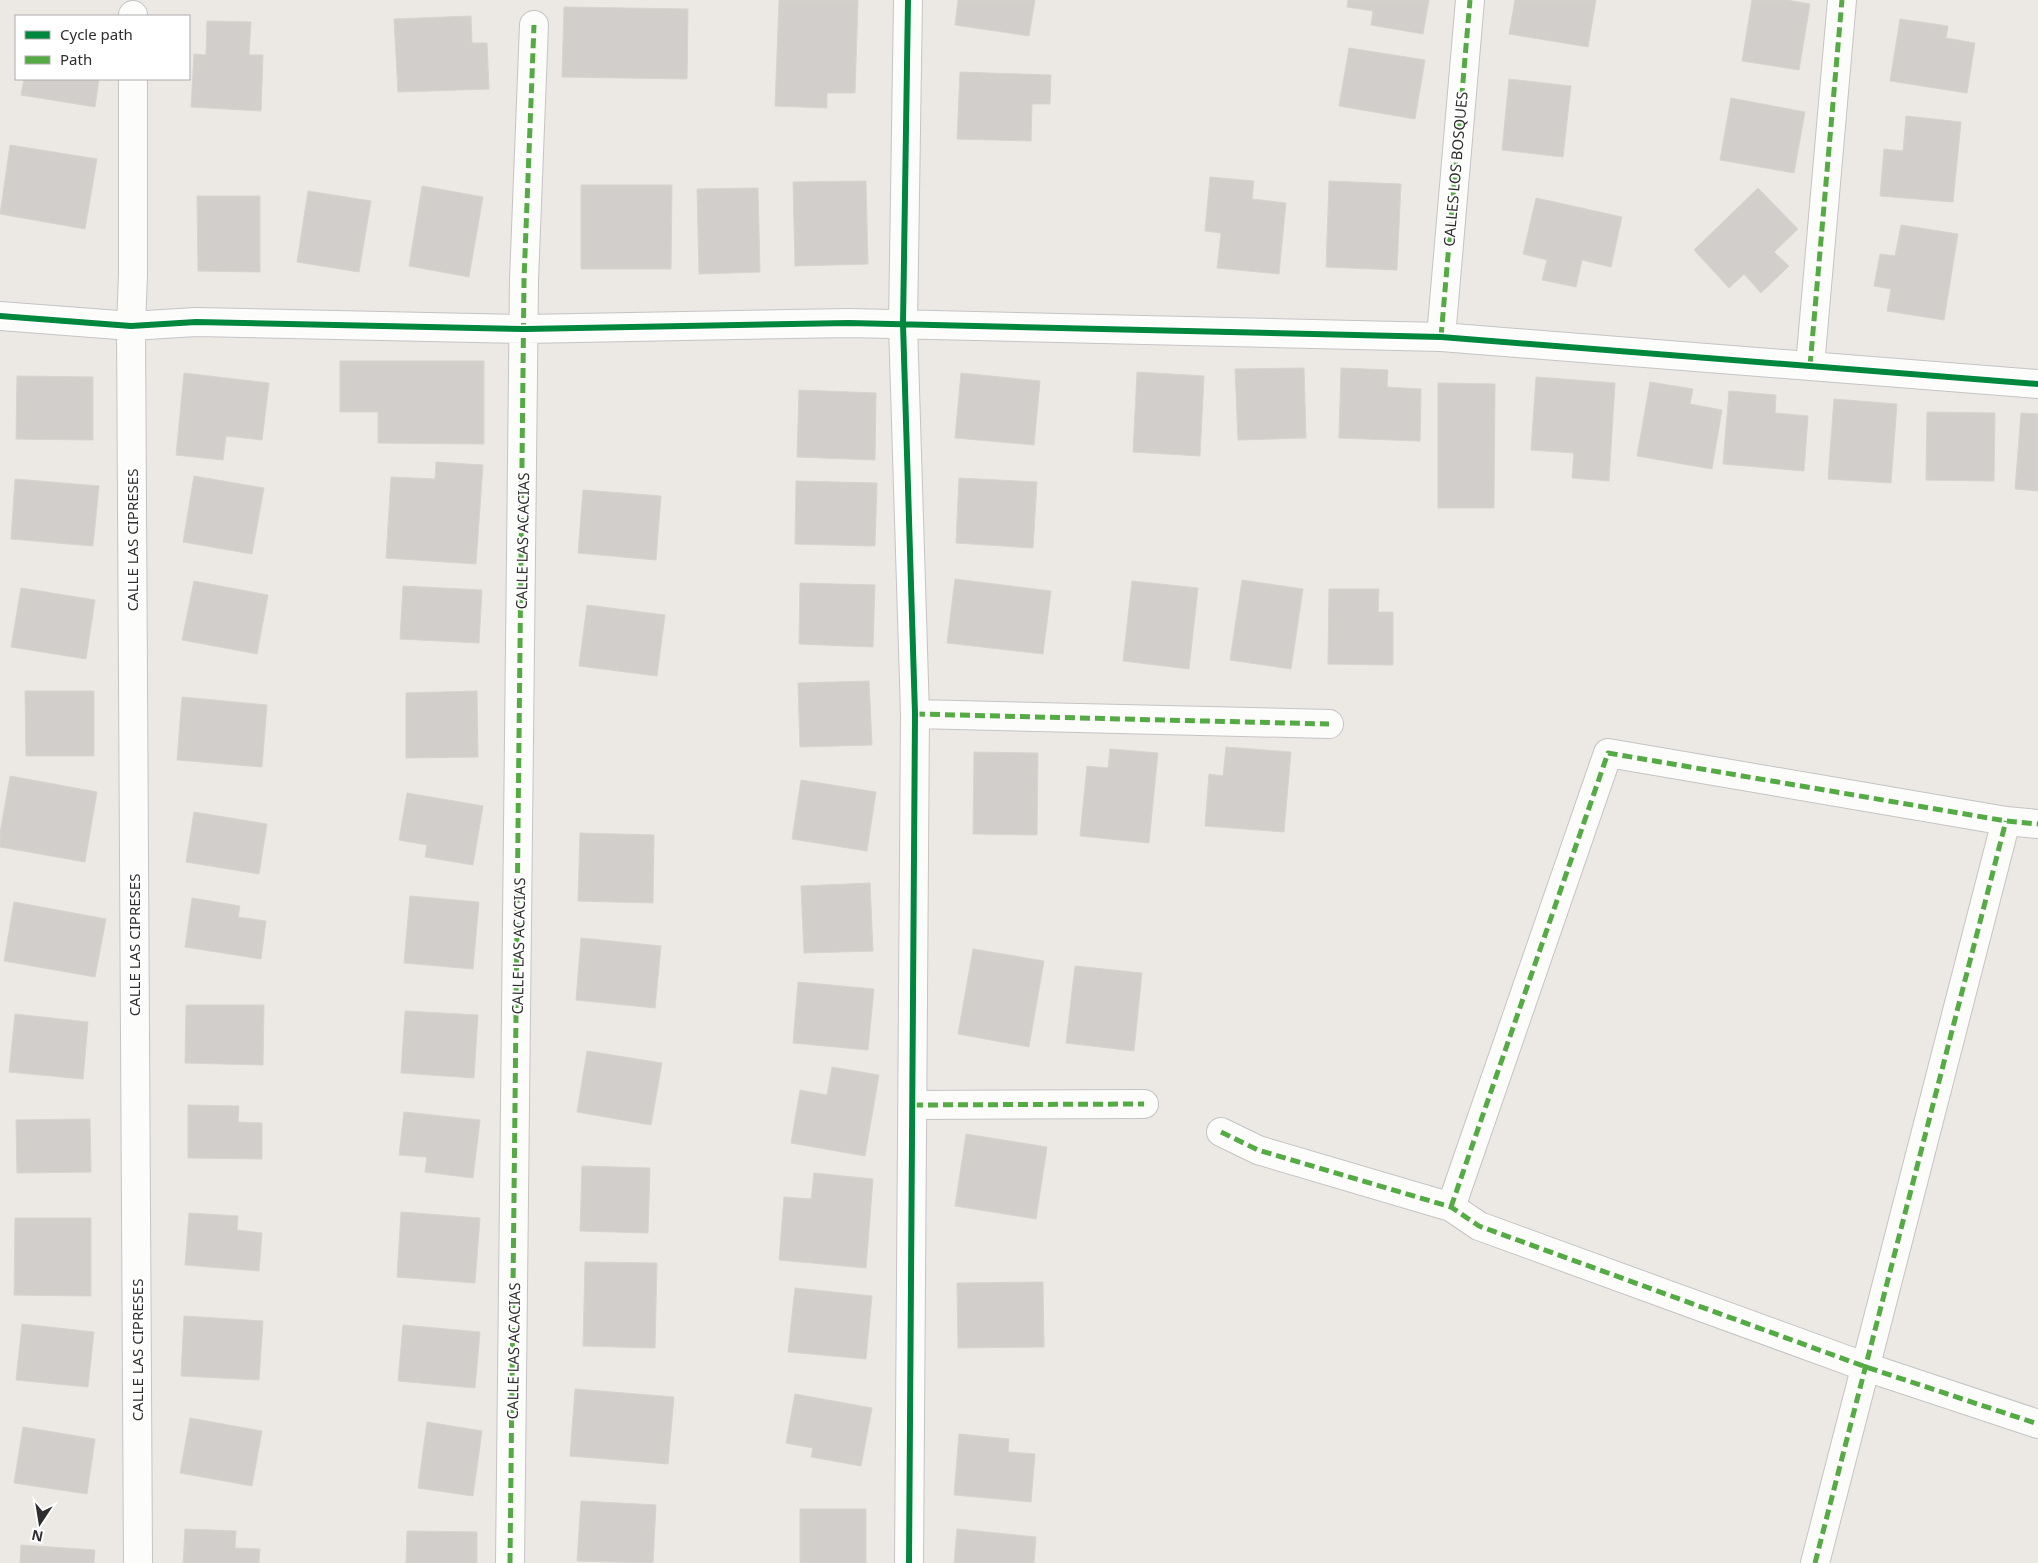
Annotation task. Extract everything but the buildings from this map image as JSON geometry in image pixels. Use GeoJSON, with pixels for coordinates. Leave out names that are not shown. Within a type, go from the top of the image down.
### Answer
{"type":"FeatureCollection","features":[{"type":"Feature","properties":{"kind":"street"},"geometry":{"type":"LineString","coordinates":[[908,0],[903,324],[915,714],[909,1563]]}},
{"type":"Feature","properties":{"kind":"street","name":"CALLES LOS BOSQUES"},"geometry":{"type":"LineString","coordinates":[[1441,337],[1470,0]]}},
{"type":"Feature","properties":{"kind":"street"},"geometry":{"type":"LineString","coordinates":[[1810,366],[1842,0]]}},
{"type":"Feature","properties":{"kind":"street","name":"CALLE LAS ACACIAS"},"geometry":{"type":"LineString","coordinates":[[510,1563],[525,329],[524,280],[534,25]]}},
{"type":"Feature","properties":{"kind":"street","name":"CALLE LAS CIPRESES"},"geometry":{"type":"LineString","coordinates":[[133,80],[133,276],[131,326],[138,1563]]}},
{"type":"Feature","properties":{"kind":"street"},"geometry":{"type":"LineString","coordinates":[[0,316],[131,326],[196,322],[525,329],[903,324],[1441,337],[2038,384]]}},
{"type":"Feature","properties":{"kind":"street"},"geometry":{"type":"LineString","coordinates":[[915,714],[1329,724]]}},
{"type":"Feature","properties":{"kind":"street"},"geometry":{"type":"LineString","coordinates":[[1452,1207],[1608,753],[2038,824]]}},
{"type":"Feature","properties":{"kind":"street"},"geometry":{"type":"LineString","coordinates":[[1815,1563],[2006,820]]}},
{"type":"Feature","properties":{"kind":"street"},"geometry":{"type":"LineString","coordinates":[[912,1106],[1144,1104]]}},
{"type":"Feature","properties":{"kind":"street"},"geometry":{"type":"LineString","coordinates":[[1221,1132],[1258,1150],[1452,1207],[1479,1226],[1866,1368],[2038,1424]]}},
{"type":"Feature","properties":{"kind":"marked path"},"geometry":{"type":"LineString","coordinates":[[1441,337],[1470,0]]}},
{"type":"Feature","properties":{"kind":"marked path"},"geometry":{"type":"LineString","coordinates":[[1810,366],[1842,0]]}},
{"type":"Feature","properties":{"kind":"marked path"},"geometry":{"type":"LineString","coordinates":[[510,1563],[524,280],[534,25]]}},
{"type":"Feature","properties":{"kind":"marked path"},"geometry":{"type":"LineString","coordinates":[[915,714],[1329,724]]}},
{"type":"Feature","properties":{"kind":"marked path"},"geometry":{"type":"LineString","coordinates":[[1451,1207],[1608,753],[2006,821],[2038,824]]}},
{"type":"Feature","properties":{"kind":"marked path"},"geometry":{"type":"LineString","coordinates":[[1815,1563],[2006,821]]}},
{"type":"Feature","properties":{"kind":"marked path"},"geometry":{"type":"LineString","coordinates":[[913,1105],[1144,1104]]}},
{"type":"Feature","properties":{"kind":"marked path"},"geometry":{"type":"LineString","coordinates":[[1221,1132],[1258,1150],[1451,1207],[1479,1226],[1866,1367],[2038,1424]]}},
{"type":"Feature","properties":{"kind":"cycle path"},"geometry":{"type":"LineString","coordinates":[[908,0],[903,324],[915,714],[909,1563]]}},
{"type":"Feature","properties":{"kind":"cycle path"},"geometry":{"type":"LineString","coordinates":[[0,316],[131,326],[196,322],[525,329],[849,323],[1441,337],[2038,384]]}}]}
